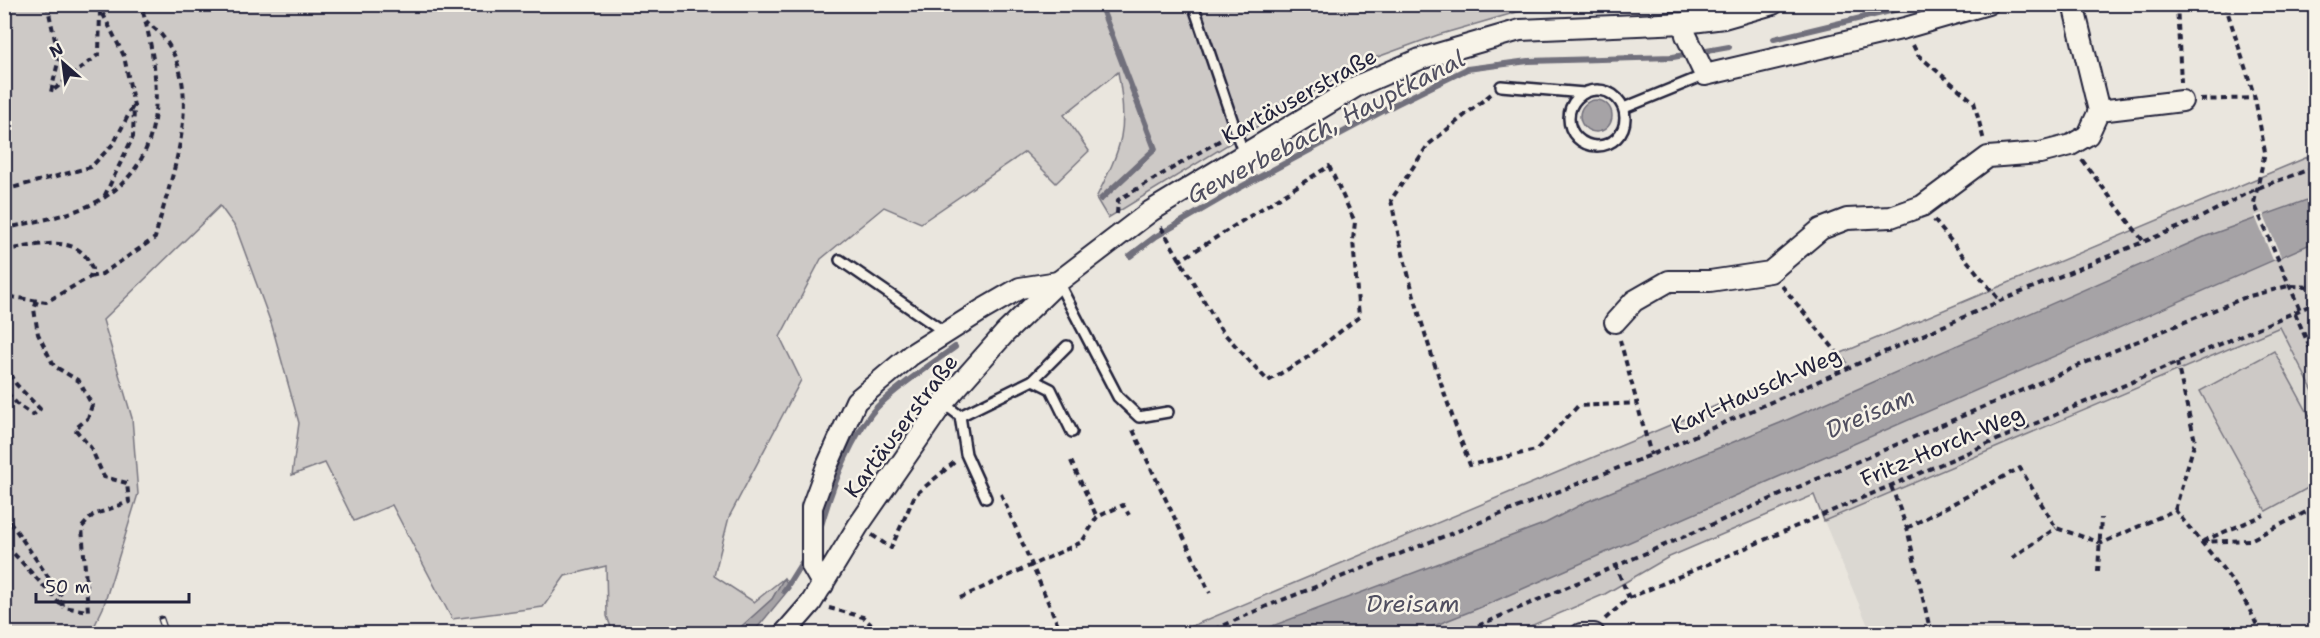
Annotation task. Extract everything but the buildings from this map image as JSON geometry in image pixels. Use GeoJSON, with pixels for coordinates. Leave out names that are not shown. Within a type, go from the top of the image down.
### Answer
{"type":"FeatureCollection","features":[{"type":"Feature","properties":{"kind":"street","name":"Kartäuserstraße"},"geometry":{"type":"LineString","coordinates":[[784,633],[811,603],[858,526],[943,403],[1005,333],[1058,282],[1151,211],[1357,86],[1420,59],[1520,30],[1685,29],[1773,4]]}},
{"type":"Feature","properties":{"kind":"street"},"geometry":{"type":"LineString","coordinates":[[1685,29],[1701,67],[1905,28],[1988,4]]}},
{"type":"Feature","properties":{"kind":"street"},"geometry":{"type":"LineString","coordinates":[[1615,322],[1634,301],[1669,281],[1710,281],[1770,272],[1821,229],[1847,219],[1891,217],[1922,206],[1988,157],[2040,153],[2071,145],[2088,135],[2098,111],[2073,4]]}},
{"type":"Feature","properties":{"kind":"street"},"geometry":{"type":"LineString","coordinates":[[2098,111],[2182,101]]}},
{"type":"Feature","properties":{"kind":"street","name":"Kartäuserstraße"},"geometry":{"type":"LineString","coordinates":[[823,585],[812,566],[812,507],[827,465],[856,401],[910,354],[1020,288],[1058,282]]}},
{"type":"Feature","properties":{"kind":"lane"},"geometry":{"type":"LineString","coordinates":[[1193,4],[1244,155]]}},
{"type":"Feature","properties":{"kind":"lane"},"geometry":{"type":"LineString","coordinates":[[1624,108],[1701,67]]}},
{"type":"Feature","properties":{"kind":"lane"},"geometry":{"type":"LineString","coordinates":[[1501,86],[1611,93],[1624,108],[1625,120],[1617,138],[1603,145],[1584,142],[1572,131],[1569,122],[1571,107],[1584,93]]}},
{"type":"Feature","properties":{"kind":"lane"},"geometry":{"type":"LineString","coordinates":[[840,260],[946,333]]}},
{"type":"Feature","properties":{"kind":"lane"},"geometry":{"type":"LineString","coordinates":[[1058,282],[1118,397],[1139,417],[1168,412]]}},
{"type":"Feature","properties":{"kind":"lane"},"geometry":{"type":"LineString","coordinates":[[960,416],[1033,380],[1067,346]]}},
{"type":"Feature","properties":{"kind":"lane"},"geometry":{"type":"LineString","coordinates":[[1033,380],[1051,389],[1072,432]]}},
{"type":"Feature","properties":{"kind":"lane"},"geometry":{"type":"LineString","coordinates":[[943,403],[960,416],[966,454],[986,498]]}},
{"type":"Feature","properties":{"kind":"path"},"geometry":{"type":"LineString","coordinates":[[47,4],[59,58],[51,92],[99,54],[100,10]]}},
{"type":"Feature","properties":{"kind":"path"},"geometry":{"type":"LineString","coordinates":[[98,4],[124,56],[134,106],[133,136],[104,198]]}},
{"type":"Feature","properties":{"kind":"path"},"geometry":{"type":"LineString","coordinates":[[4,229],[68,214],[104,198],[122,184],[139,165],[151,135],[157,104],[157,76],[141,4]]}},
{"type":"Feature","properties":{"kind":"path"},"geometry":{"type":"LineString","coordinates":[[2177,4],[2182,101],[2255,98]]}},
{"type":"Feature","properties":{"kind":"path"},"geometry":{"type":"LineString","coordinates":[[2225,4],[2255,98],[2265,152],[2255,189],[2254,203],[2300,310]]}},
{"type":"Feature","properties":{"kind":"path"},"geometry":{"type":"LineString","coordinates":[[4,296],[45,302],[90,277],[102,274],[155,238],[181,133],[183,99],[180,68],[163,37],[145,21]]}},
{"type":"Feature","properties":{"kind":"path"},"geometry":{"type":"LineString","coordinates":[[1905,28],[1918,56],[1974,102],[1988,157]]}},
{"type":"Feature","properties":{"kind":"path"},"geometry":{"type":"LineString","coordinates":[[1501,86],[1428,145],[1391,200],[1404,267],[1429,355],[1470,465],[1536,450],[1578,406],[1639,403]]}},
{"type":"Feature","properties":{"kind":"path"},"geometry":{"type":"LineString","coordinates":[[4,190],[91,167],[114,142],[134,106]]}},
{"type":"Feature","properties":{"kind":"path"},"geometry":{"type":"LineString","coordinates":[[1114,239],[1118,200],[1235,132]]}},
{"type":"Feature","properties":{"kind":"path"},"geometry":{"type":"LineString","coordinates":[[2071,145],[2144,242]]}},
{"type":"Feature","properties":{"kind":"path"},"geometry":{"type":"LineString","coordinates":[[1162,228],[1179,261],[1221,330],[1268,381],[1305,359],[1359,317],[1353,240],[1355,222],[1329,166],[1179,261]]}},
{"type":"Feature","properties":{"kind":"path","name":"Karl-Hausch-Weg"},"geometry":{"type":"LineString","coordinates":[[1205,633],[1267,606],[1651,455],[2000,301],[2194,221],[2255,189],[2316,167]]}},
{"type":"Feature","properties":{"kind":"path"},"geometry":{"type":"LineString","coordinates":[[1922,206],[2000,301]]}},
{"type":"Feature","properties":{"kind":"path"},"geometry":{"type":"LineString","coordinates":[[4,250],[63,243],[74,248],[89,262],[90,277]]}},
{"type":"Feature","properties":{"kind":"path"},"geometry":{"type":"LineString","coordinates":[[1770,272],[1849,367]]}},
{"type":"Feature","properties":{"kind":"path"},"geometry":{"type":"LineString","coordinates":[[1459,633],[2094,359],[2246,297],[2288,286],[2316,287]]}},
{"type":"Feature","properties":{"kind":"path"},"geometry":{"type":"LineString","coordinates":[[4,543],[63,607],[88,611],[82,527],[93,515],[129,502],[127,483],[104,477],[91,448],[75,429],[88,418],[92,405],[79,381],[54,366],[38,334],[34,309],[37,301]]}},
{"type":"Feature","properties":{"kind":"path","name":"Fritz-Horch-Weg"},"geometry":{"type":"LineString","coordinates":[[1588,633],[1629,598],[2316,303]]}},
{"type":"Feature","properties":{"kind":"path"},"geometry":{"type":"LineString","coordinates":[[2295,313],[2316,362]]}},
{"type":"Feature","properties":{"kind":"path"},"geometry":{"type":"LineString","coordinates":[[1615,322],[1639,403],[1651,455]]}},
{"type":"Feature","properties":{"kind":"path"},"geometry":{"type":"LineString","coordinates":[[1907,528],[2020,468],[2056,528],[2102,543],[2175,510],[2195,441],[2177,363]]}},
{"type":"Feature","properties":{"kind":"path"},"geometry":{"type":"LineString","coordinates":[[4,365],[16,384],[40,409],[33,416],[18,405],[4,389]]}},
{"type":"Feature","properties":{"kind":"path"},"geometry":{"type":"LineString","coordinates":[[1132,428],[1210,593]]}},
{"type":"Feature","properties":{"kind":"path"},"geometry":{"type":"LineString","coordinates":[[858,526],[891,548],[915,495],[966,454]]}},
{"type":"Feature","properties":{"kind":"path"},"geometry":{"type":"LineString","coordinates":[[1071,461],[1098,517]]}},
{"type":"Feature","properties":{"kind":"path"},"geometry":{"type":"LineString","coordinates":[[1891,486],[1907,528],[1930,633]]}},
{"type":"Feature","properties":{"kind":"path"},"geometry":{"type":"LineString","coordinates":[[960,598],[1082,542],[1098,517],[1123,505],[1129,515]]}},
{"type":"Feature","properties":{"kind":"path"},"geometry":{"type":"LineString","coordinates":[[2200,542],[2250,540],[2316,507]]}},
{"type":"Feature","properties":{"kind":"path"},"geometry":{"type":"LineString","coordinates":[[2175,510],[2240,593],[2260,633]]}},
{"type":"Feature","properties":{"kind":"path"},"geometry":{"type":"LineString","coordinates":[[4,513],[62,597],[63,607]]}},
{"type":"Feature","properties":{"kind":"path"},"geometry":{"type":"LineString","coordinates":[[2200,542],[2264,515]]}},
{"type":"Feature","properties":{"kind":"path"},"geometry":{"type":"LineString","coordinates":[[2098,572],[2102,543],[2101,518]]}},
{"type":"Feature","properties":{"kind":"path"},"geometry":{"type":"LineString","coordinates":[[2012,558],[2056,528]]}},
{"type":"Feature","properties":{"kind":"path"},"geometry":{"type":"LineString","coordinates":[[1616,564],[1629,598]]}},
{"type":"Feature","properties":{"kind":"path"},"geometry":{"type":"LineString","coordinates":[[1034,572],[1062,633]]}},
{"type":"Feature","properties":{"kind":"path"},"geometry":{"type":"LineString","coordinates":[[811,603],[863,617],[881,633]]}},
{"type":"Feature","properties":{"kind":"path"},"geometry":{"type":"LineString","coordinates":[[1104,633],[1111,630]]}},
{"type":"Feature","properties":{"kind":"shaded area"},"geometry":{"type":"Polygon","coordinates":[[[4,5],[1575,5],[1517,12],[1438,35],[1361,63],[1108,218],[1096,198],[1112,165],[1121,137],[1123,109],[1118,72],[1064,115],[1089,151],[1056,183],[1025,152],[921,223],[884,207],[821,259],[780,337],[801,380],[729,517],[714,576],[754,602],[784,578],[772,599],[734,634],[613,633],[607,616],[606,566],[565,576],[543,607],[452,619],[392,505],[354,521],[325,463],[292,475],[299,423],[272,326],[236,228],[220,206],[103,320],[132,418],[138,494],[103,608],[91,633],[5,633],[4,5]]]}},
{"type":"Feature","properties":{"kind":"shaded area"},"geometry":{"type":"Polygon","coordinates":[[[2315,154],[2315,395],[2280,327],[1824,521],[1814,495],[1667,558],[1605,594],[1514,633],[1173,634],[2315,154]]]}},
{"type":"Feature","properties":{"kind":"shaded area"},"geometry":{"type":"Polygon","coordinates":[[[2280,327],[2315,395],[2315,631],[2302,634],[1871,633],[1824,521],[2280,327]]]}},
{"type":"Feature","properties":{"kind":"shaded area"},"geometry":{"type":"Polygon","coordinates":[[[2274,351],[2315,426],[2315,484],[2266,511],[2200,391],[2274,351]]]}},
{"type":"Feature","properties":{"kind":"water"},"geometry":{"type":"Polygon","coordinates":[[[1596,100],[1607,105],[1612,116],[1607,127],[1596,132],[1585,127],[1580,116],[1585,105],[1596,100]]]}},
{"type":"Feature","properties":{"kind":"water","name":"Dreisam"},"geometry":{"type":"Polygon","coordinates":[[[2315,197],[2315,242],[1479,608],[1416,633],[1251,634],[1546,523],[1586,502],[1780,423],[2204,237],[2315,197]]]}},
{"type":"Feature","properties":{"kind":"water"},"geometry":{"type":"Polygon","coordinates":[[[784,578],[790,588],[753,633],[734,633],[772,599],[784,578]]]}},
{"type":"Feature","properties":{"kind":"pier"},"geometry":{"type":"Polygon","coordinates":[[[2263,213],[2281,257],[2273,260],[2255,216],[2263,213]]]}},
{"type":"Feature","properties":{"kind":"waterway"},"geometry":{"type":"LineString","coordinates":[[1100,4],[1155,149],[1101,199]]}},
{"type":"Feature","properties":{"kind":"waterway","name":"Gewerbebach, Hauptkanal"},"geometry":{"type":"LineString","coordinates":[[1774,39],[1919,4]]}},
{"type":"Feature","properties":{"kind":"waterway","name":"Gewerbebach, Hauptkanal"},"geometry":{"type":"LineString","coordinates":[[1130,256],[1155,237],[1241,187],[1394,105],[1467,69],[1528,61],[1673,57],[1729,47]]}},
{"type":"Feature","properties":{"kind":"waterway","name":"Gewerbebach, Hauptkanal"},"geometry":{"type":"LineString","coordinates":[[820,529],[840,469],[854,440],[871,414],[898,389],[955,347]]}},
{"type":"Feature","properties":{"kind":"waterway","name":"Gewerbebach, Hauptkanal"},"geometry":{"type":"LineString","coordinates":[[784,591],[806,556]]}},
{"type":"Feature","properties":{"kind":"railway"},"geometry":{"type":"LineString","coordinates":[[161,619],[166,634]]}}]}
